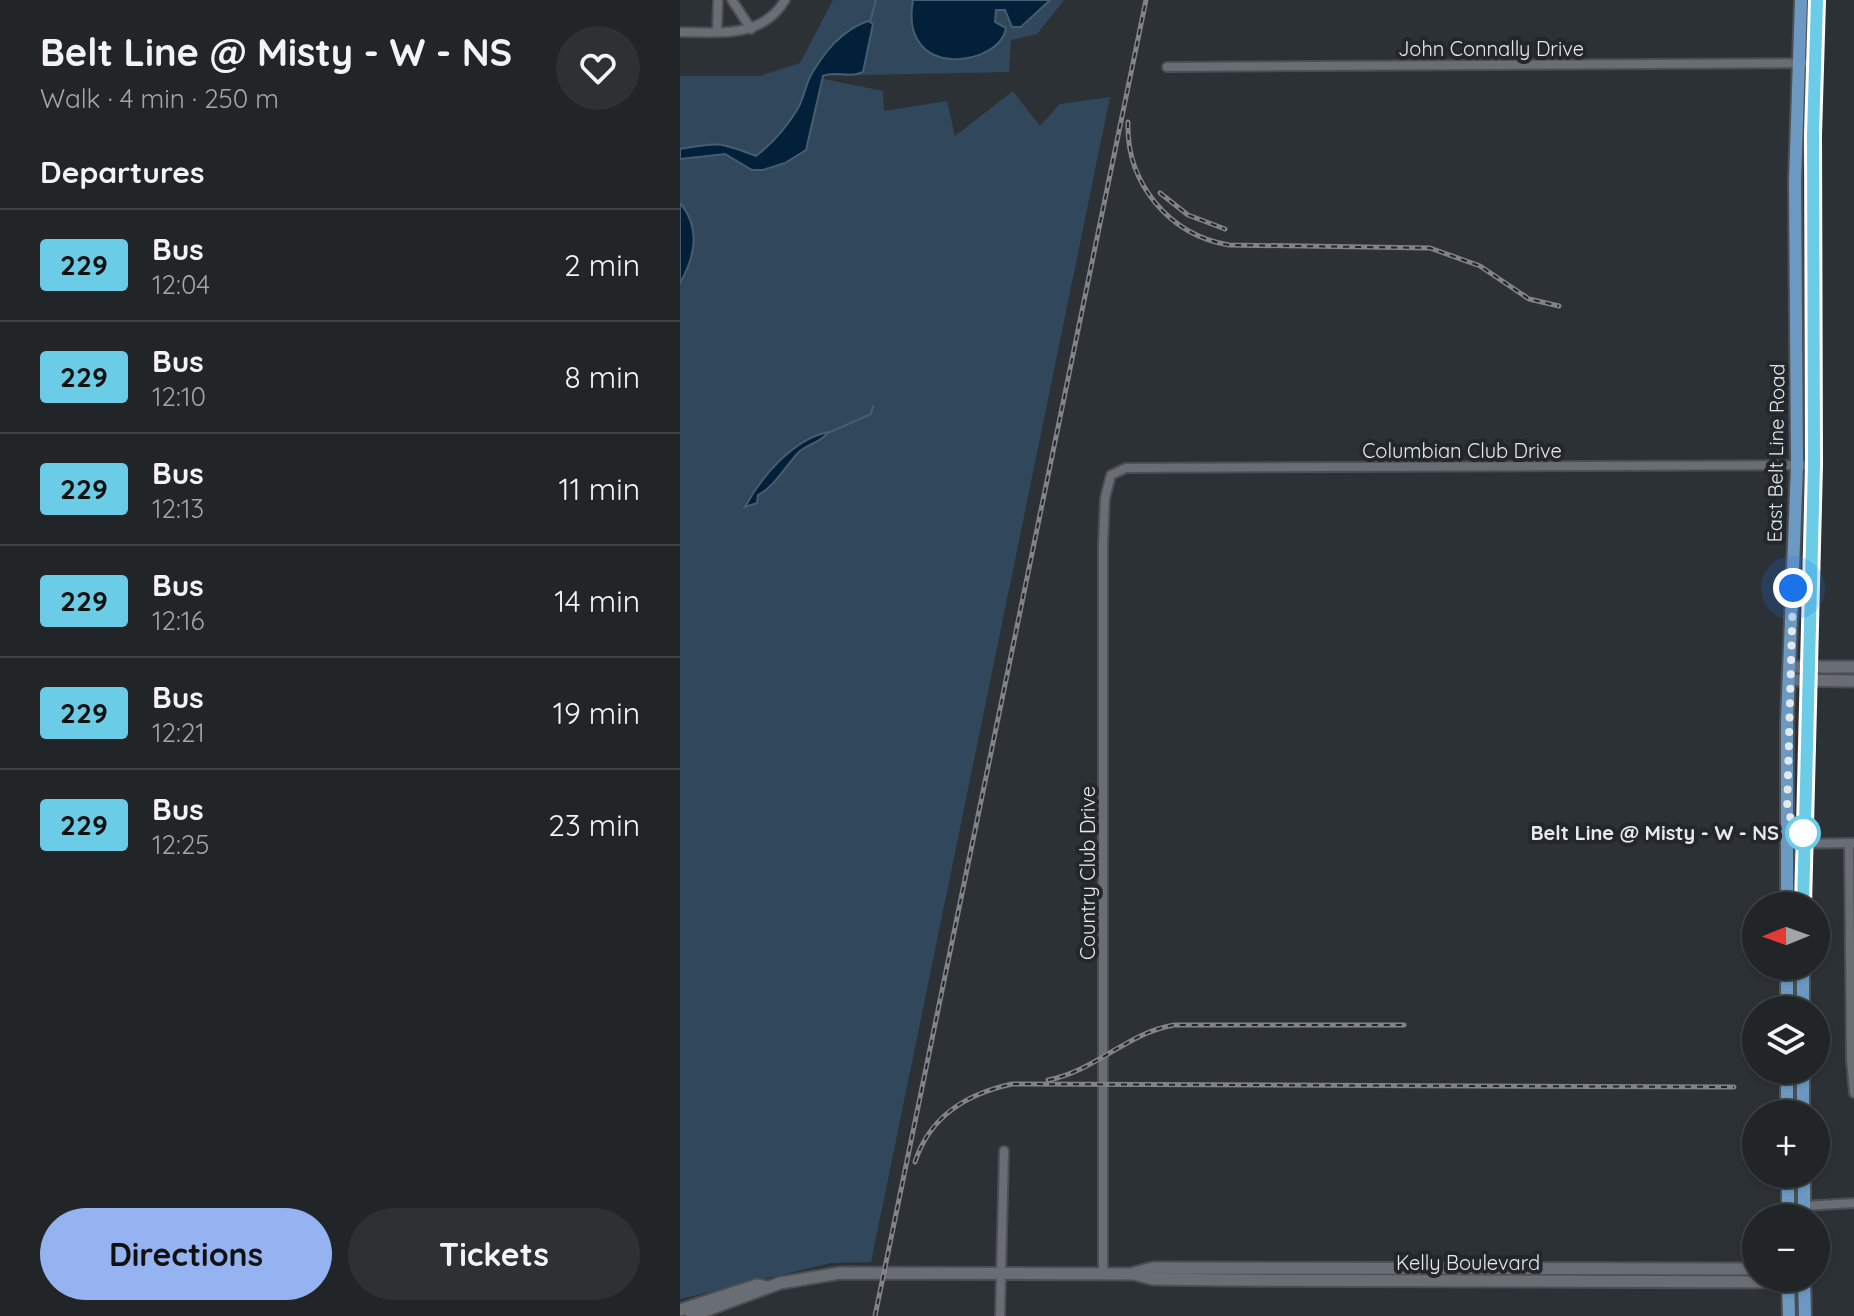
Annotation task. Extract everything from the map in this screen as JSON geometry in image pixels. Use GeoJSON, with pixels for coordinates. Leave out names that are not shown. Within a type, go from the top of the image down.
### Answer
{"type":"FeatureCollection","features":[{"type":"Feature","properties":{"kind":"main road","name":"East Belt Line Road"},"geometry":{"type":"LineString","coordinates":[[1787,892],[1789,673],[1797,466],[1795,181],[1801,0]]}},
{"type":"Feature","properties":{"kind":"main road","name":"East Belt Line Road"},"geometry":{"type":"LineString","coordinates":[[1803,892],[1814,465],[1812,267],[1817,0]]}},
{"type":"Feature","properties":{"kind":"main road"},"geometry":{"type":"LineString","coordinates":[[1798,267],[1812,267]]}},
{"type":"Feature","properties":{"kind":"main road"},"geometry":{"type":"LineString","coordinates":[[1788,1292],[1789,1316]]}},
{"type":"Feature","properties":{"kind":"main road"},"geometry":{"type":"LineString","coordinates":[[1804,1292],[1805,1316]]}},
{"type":"Feature","properties":{"kind":"street"},"geometry":{"type":"LineString","coordinates":[[717,32],[718,0]]}},
{"type":"Feature","properties":{"kind":"street"},"geometry":{"type":"LineString","coordinates":[[732,0],[751,29]]}},
{"type":"Feature","properties":{"kind":"street"},"geometry":{"type":"LineString","coordinates":[[680,32],[751,29],[770,19],[785,0]]}},
{"type":"Feature","properties":{"kind":"street","name":"John Connally Drive"},"geometry":{"type":"LineString","coordinates":[[1167,67],[1815,63]]}},
{"type":"Feature","properties":{"kind":"street","name":"Columbian Club Drive"},"geometry":{"type":"LineString","coordinates":[[1111,475],[1126,468],[1814,465]]}},
{"type":"Feature","properties":{"kind":"street","name":"Country Club Drive"},"geometry":{"type":"LineString","coordinates":[[1103,1273],[1103,544],[1105,498],[1111,475]]}},
{"type":"Feature","properties":{"kind":"street"},"geometry":{"type":"LineString","coordinates":[[1807,674],[1854,667]]}},
{"type":"Feature","properties":{"kind":"street"},"geometry":{"type":"LineString","coordinates":[[1789,673],[1854,681]]}},
{"type":"Feature","properties":{"kind":"street"},"geometry":{"type":"LineString","coordinates":[[1787,844],[1852,843],[1854,1093]]}},
{"type":"Feature","properties":{"kind":"street"},"geometry":{"type":"LineString","coordinates":[[1000,1316],[1004,1151]]}},
{"type":"Feature","properties":{"kind":"street"},"geometry":{"type":"LineString","coordinates":[[1830,1207],[1854,1203]]}},
{"type":"Feature","properties":{"kind":"street"},"geometry":{"type":"LineString","coordinates":[[1399,1268],[1399,1281]]}},
{"type":"Feature","properties":{"kind":"street","name":"Kelly Boulevard"},"geometry":{"type":"LineString","coordinates":[[680,1310],[757,1285],[767,1287],[840,1273],[1103,1273],[1133,1274],[1153,1279],[1399,1268],[1742,1269]]}},
{"type":"Feature","properties":{"kind":"street"},"geometry":{"type":"LineString","coordinates":[[1561,1269],[1561,1282]]}},
{"type":"Feature","properties":{"kind":"street"},"geometry":{"type":"LineString","coordinates":[[1665,1269],[1666,1283]]}},
{"type":"Feature","properties":{"kind":"street","name":"Kelly Boulevard"},"geometry":{"type":"LineString","coordinates":[[1229,1274],[1399,1281],[1742,1281]]}},
{"type":"Feature","properties":{"kind":"street","name":"Kelly Boulevard"},"geometry":{"type":"LineString","coordinates":[[691,1316],[761,1293],[767,1287]]}},
{"type":"Feature","properties":{"kind":"shaded area"},"geometry":{"type":"Polygon","coordinates":[[[833,0],[1064,0],[1037,34],[1011,40],[1009,72],[809,76],[883,91],[884,111],[947,101],[955,136],[1013,91],[1040,126],[1060,104],[1110,97],[871,1262],[831,1263],[680,1299],[680,76],[760,76],[800,63],[833,0]]]}},
{"type":"Feature","properties":{"kind":"shaded area"},"geometry":{"type":"Polygon","coordinates":[[[913,0],[1050,0],[1021,27],[1012,27],[1005,10],[996,10],[995,22],[1006,28],[1000,41],[970,58],[952,59],[934,55],[920,44],[912,26],[913,0]]]}},
{"type":"Feature","properties":{"kind":"shaded area"},"geometry":{"type":"Polygon","coordinates":[[[868,21],[873,24],[863,72],[823,76],[806,150],[785,163],[763,170],[752,170],[725,154],[680,159],[680,149],[712,144],[756,156],[793,117],[811,75],[828,50],[850,30],[868,21]]]}},
{"type":"Feature","properties":{"kind":"shaded area"},"geometry":{"type":"Polygon","coordinates":[[[680,203],[691,222],[694,243],[680,283],[680,203]]]}},
{"type":"Feature","properties":{"kind":"shaded area"},"geometry":{"type":"Polygon","coordinates":[[[828,432],[797,454],[774,482],[758,495],[757,503],[745,507],[760,484],[790,451],[828,432]]]}},
{"type":"Feature","properties":{"kind":"waterway"},"geometry":{"type":"LineString","coordinates":[[870,22],[876,0]]}},
{"type":"Feature","properties":{"kind":"waterway"},"geometry":{"type":"LineString","coordinates":[[828,433],[871,414],[873,406]]}},
{"type":"Feature","properties":{"kind":"railway"},"geometry":{"type":"LineString","coordinates":[[875,1316],[1146,0]]}},
{"type":"Feature","properties":{"kind":"railway"},"geometry":{"type":"LineString","coordinates":[[1128,122],[1134,166],[1155,203],[1170,218],[1207,239],[1229,245],[1430,248],[1480,266],[1529,299],[1559,306]]}},
{"type":"Feature","properties":{"kind":"railway"},"geometry":{"type":"LineString","coordinates":[[1160,193],[1188,215],[1225,229]]}},
{"type":"Feature","properties":{"kind":"railway"},"geometry":{"type":"LineString","coordinates":[[1048,1080],[1081,1069],[1157,1029],[1174,1025],[1404,1025]]}},
{"type":"Feature","properties":{"kind":"railway"},"geometry":{"type":"LineString","coordinates":[[915,1162],[930,1132],[952,1110],[980,1094],[1012,1084],[1734,1087]]}},
{"type":"Feature","properties":{"kind":"bus line","name":"229"},"geometry":{"type":"LineString","coordinates":[[1803,892],[1806,681],[1814,465],[1812,267],[1817,0]]}},
{"type":"Feature","properties":{"kind":"place","name":"Belt Line @ Misty - W - NS"},"geometry":{"type":"Point","coordinates":[1803,833]}},
{"type":"Feature","properties":{"kind":"route"},"geometry":{"type":"LineString","coordinates":[[1793,588],[1787,722],[1787,813],[1803,833]]}}]}
